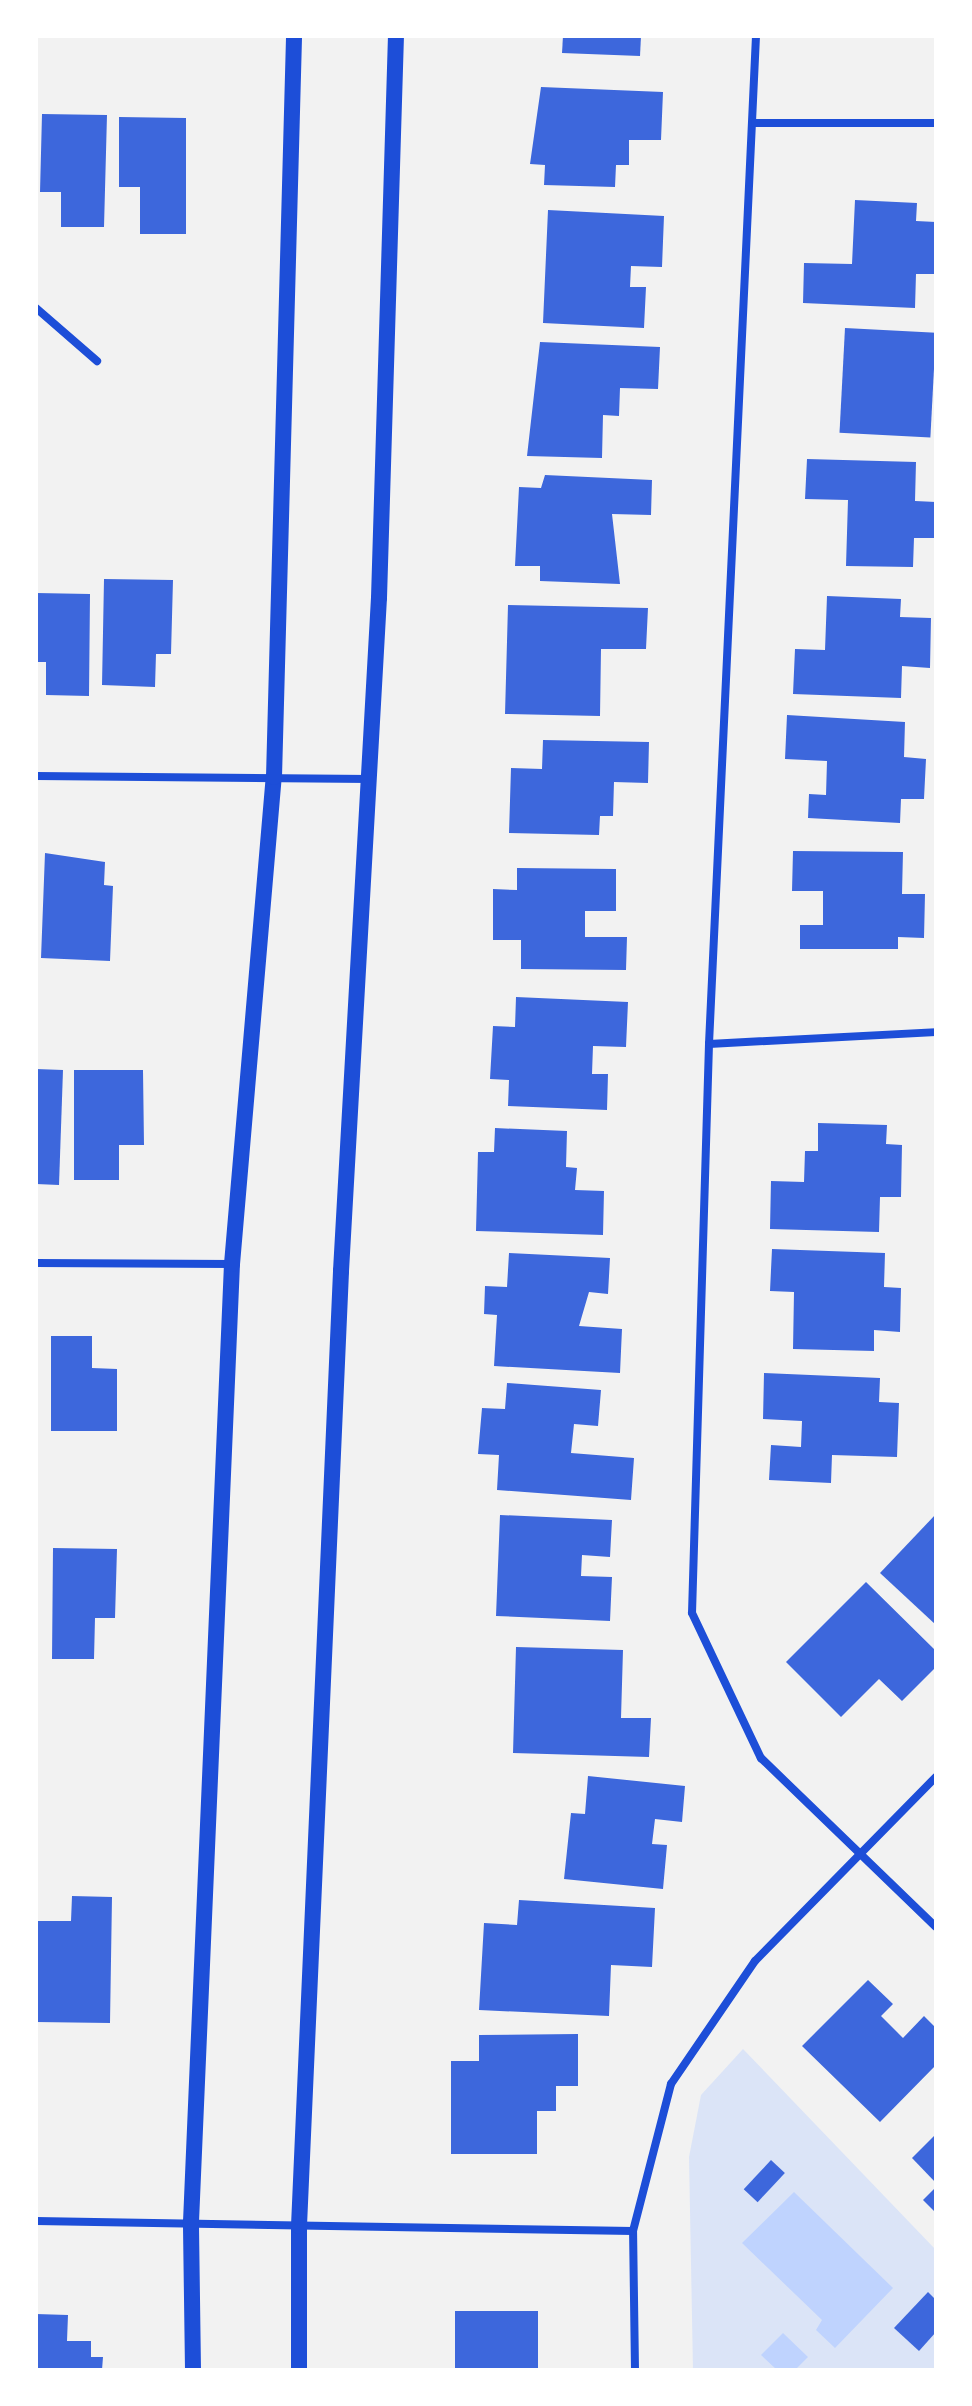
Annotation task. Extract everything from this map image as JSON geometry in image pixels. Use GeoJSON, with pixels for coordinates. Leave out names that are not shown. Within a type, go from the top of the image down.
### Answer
{"type":"FeatureCollection","features":[{"type":"Feature","properties":{"kind":"main road"},"geometry":{"type":"LineString","coordinates":[[193,2370],[191,2222],[232,1264],[274,777],[294,36]]}},
{"type":"Feature","properties":{"kind":"main road"},"geometry":{"type":"LineString","coordinates":[[299,2370],[299,2226],[370,779],[396,36]]}},
{"type":"Feature","properties":{"kind":"street"},"geometry":{"type":"LineString","coordinates":[[756,36],[755,123],[709,1044],[692,1613],[761,1758],[936,1927]]}},
{"type":"Feature","properties":{"kind":"street"},"geometry":{"type":"LineString","coordinates":[[755,123],[936,123]]}},
{"type":"Feature","properties":{"kind":"street"},"geometry":{"type":"LineString","coordinates":[[36,308],[97,361]]}},
{"type":"Feature","properties":{"kind":"street"},"geometry":{"type":"LineString","coordinates":[[36,776],[370,779]]}},
{"type":"Feature","properties":{"kind":"street"},"geometry":{"type":"LineString","coordinates":[[709,1044],[936,1032]]}},
{"type":"Feature","properties":{"kind":"street"},"geometry":{"type":"LineString","coordinates":[[36,1263],[232,1264]]}},
{"type":"Feature","properties":{"kind":"street"},"geometry":{"type":"LineString","coordinates":[[635,2370],[633,2231],[671,2084],[755,1961],[863,1858],[936,1777]]}},
{"type":"Feature","properties":{"kind":"street"},"geometry":{"type":"LineString","coordinates":[[36,2221],[241,2221],[299,2226],[633,2231]]}},
{"type":"Feature","properties":{"kind":"shaded area"},"geometry":{"type":"Polygon","coordinates":[[[743,2049],[936,2250],[936,2370],[693,2370],[689,2157],[701,2095],[743,2049]]]}},
{"type":"Feature","properties":{"kind":"water"},"geometry":{"type":"Polygon","coordinates":[[[794,2192],[893,2288],[835,2348],[816,2330],[822,2320],[742,2243],[794,2192]]]}},
{"type":"Feature","properties":{"kind":"water"},"geometry":{"type":"Polygon","coordinates":[[[783,2333],[808,2357],[795,2370],[777,2370],[761,2355],[783,2333]]]}},
{"type":"Feature","properties":{"kind":"building"},"geometry":{"type":"Polygon","coordinates":[[[563,36],[641,36],[640,56],[562,53],[563,36]]]}},
{"type":"Feature","properties":{"kind":"building"},"geometry":{"type":"Polygon","coordinates":[[[541,87],[663,92],[661,140],[629,140],[629,165],[616,165],[615,187],[544,185],[545,165],[530,164],[541,87]]]}},
{"type":"Feature","properties":{"kind":"building"},"geometry":{"type":"Polygon","coordinates":[[[42,114],[107,115],[104,227],[61,227],[61,192],[40,192],[42,114]]]}},
{"type":"Feature","properties":{"kind":"building"},"geometry":{"type":"Polygon","coordinates":[[[119,117],[186,118],[186,234],[140,234],[140,187],[119,187],[119,117]]]}},
{"type":"Feature","properties":{"kind":"building"},"geometry":{"type":"Polygon","coordinates":[[[855,200],[917,203],[916,221],[936,222],[936,274],[916,274],[915,308],[803,303],[804,263],[852,264],[855,200]]]}},
{"type":"Feature","properties":{"kind":"building"},"geometry":{"type":"Polygon","coordinates":[[[548,210],[664,216],[662,267],[631,266],[630,287],[646,287],[644,328],[543,323],[548,210]]]}},
{"type":"Feature","properties":{"kind":"building"},"geometry":{"type":"Polygon","coordinates":[[[845,328],[936,333],[930,438],[840,433],[845,328]]]}},
{"type":"Feature","properties":{"kind":"building"},"geometry":{"type":"Polygon","coordinates":[[[540,342],[660,347],[658,389],[620,388],[619,416],[603,415],[602,458],[527,456],[540,342]]]}},
{"type":"Feature","properties":{"kind":"building"},"geometry":{"type":"Polygon","coordinates":[[[807,459],[916,462],[915,501],[936,502],[936,538],[914,538],[913,567],[846,566],[848,500],[805,499],[807,459]]]}},
{"type":"Feature","properties":{"kind":"building"},"geometry":{"type":"Polygon","coordinates":[[[545,475],[652,480],[651,515],[612,514],[620,584],[540,581],[540,566],[515,566],[519,487],[541,488],[545,475]]]}},
{"type":"Feature","properties":{"kind":"building"},"geometry":{"type":"Polygon","coordinates":[[[104,579],[173,580],[171,654],[156,654],[155,687],[102,685],[104,579]]]}},
{"type":"Feature","properties":{"kind":"building"},"geometry":{"type":"Polygon","coordinates":[[[36,593],[90,594],[89,696],[46,695],[46,662],[36,662],[36,593]]]}},
{"type":"Feature","properties":{"kind":"building"},"geometry":{"type":"Polygon","coordinates":[[[827,596],[901,599],[900,617],[931,618],[930,668],[902,666],[901,698],[793,694],[795,649],[825,650],[827,596]]]}},
{"type":"Feature","properties":{"kind":"building"},"geometry":{"type":"Polygon","coordinates":[[[508,605],[648,608],[646,649],[601,649],[600,716],[505,714],[508,605]]]}},
{"type":"Feature","properties":{"kind":"building"},"geometry":{"type":"Polygon","coordinates":[[[787,715],[905,722],[904,757],[926,759],[924,799],[901,799],[900,823],[808,818],[809,794],[826,795],[827,761],[785,759],[787,715]]]}},
{"type":"Feature","properties":{"kind":"building"},"geometry":{"type":"Polygon","coordinates":[[[543,740],[649,742],[648,783],[614,782],[613,816],[600,816],[599,835],[509,833],[511,768],[542,769],[543,740]]]}},
{"type":"Feature","properties":{"kind":"building"},"geometry":{"type":"Polygon","coordinates":[[[793,851],[903,852],[902,894],[925,894],[924,938],[898,937],[898,949],[800,949],[800,925],[823,925],[823,891],[792,891],[793,851]]]}},
{"type":"Feature","properties":{"kind":"building"},"geometry":{"type":"Polygon","coordinates":[[[45,853],[105,862],[104,885],[113,886],[110,961],[41,958],[45,853]]]}},
{"type":"Feature","properties":{"kind":"building"},"geometry":{"type":"Polygon","coordinates":[[[517,868],[616,869],[616,911],[585,911],[585,937],[627,937],[626,970],[521,969],[521,940],[493,940],[493,889],[517,890],[517,868]]]}},
{"type":"Feature","properties":{"kind":"building"},"geometry":{"type":"Polygon","coordinates":[[[516,997],[628,1002],[626,1047],[593,1046],[592,1074],[608,1074],[607,1110],[508,1106],[509,1080],[490,1079],[493,1026],[515,1027],[516,997]]]}},
{"type":"Feature","properties":{"kind":"building"},"geometry":{"type":"Polygon","coordinates":[[[36,1069],[63,1070],[59,1185],[36,1184],[36,1069]]]}},
{"type":"Feature","properties":{"kind":"building"},"geometry":{"type":"Polygon","coordinates":[[[74,1070],[143,1070],[144,1145],[119,1145],[119,1180],[74,1180],[74,1070]]]}},
{"type":"Feature","properties":{"kind":"building"},"geometry":{"type":"Polygon","coordinates":[[[818,1123],[887,1125],[886,1144],[902,1145],[901,1197],[880,1197],[879,1232],[770,1229],[771,1181],[804,1182],[805,1151],[818,1151],[818,1123]]]}},
{"type":"Feature","properties":{"kind":"building"},"geometry":{"type":"Polygon","coordinates":[[[495,1128],[567,1131],[566,1167],[577,1168],[575,1190],[604,1191],[603,1235],[476,1231],[478,1152],[494,1152],[495,1128]]]}},
{"type":"Feature","properties":{"kind":"building"},"geometry":{"type":"Polygon","coordinates":[[[772,1249],[885,1253],[884,1287],[901,1288],[900,1332],[874,1330],[874,1351],[793,1349],[794,1292],[770,1291],[772,1249]]]}},
{"type":"Feature","properties":{"kind":"building"},"geometry":{"type":"Polygon","coordinates":[[[509,1253],[610,1258],[608,1294],[589,1292],[579,1326],[622,1329],[620,1373],[494,1366],[497,1315],[484,1314],[485,1286],[507,1287],[509,1253]]]}},
{"type":"Feature","properties":{"kind":"building"},"geometry":{"type":"Polygon","coordinates":[[[51,1336],[92,1336],[92,1368],[117,1369],[117,1431],[51,1431],[51,1336]]]}},
{"type":"Feature","properties":{"kind":"building"},"geometry":{"type":"Polygon","coordinates":[[[764,1373],[880,1378],[879,1402],[899,1403],[897,1457],[832,1455],[831,1483],[769,1480],[771,1445],[801,1447],[802,1421],[763,1419],[764,1373]]]}},
{"type":"Feature","properties":{"kind":"building"},"geometry":{"type":"Polygon","coordinates":[[[507,1383],[601,1390],[598,1426],[574,1424],[571,1453],[634,1458],[631,1500],[497,1490],[499,1455],[478,1454],[482,1408],[505,1409],[507,1383]]]}},
{"type":"Feature","properties":{"kind":"building"},"geometry":{"type":"Polygon","coordinates":[[[936,1514],[936,1625],[880,1573],[936,1514]]]}},
{"type":"Feature","properties":{"kind":"building"},"geometry":{"type":"Polygon","coordinates":[[[500,1515],[612,1520],[610,1557],[582,1555],[581,1576],[612,1577],[610,1621],[496,1616],[500,1515]]]}},
{"type":"Feature","properties":{"kind":"building"},"geometry":{"type":"Polygon","coordinates":[[[53,1548],[117,1549],[115,1618],[95,1618],[94,1659],[52,1659],[53,1548]]]}},
{"type":"Feature","properties":{"kind":"building"},"geometry":{"type":"Polygon","coordinates":[[[866,1582],[936,1651],[936,1667],[902,1701],[879,1679],[841,1717],[786,1662],[866,1582]]]}},
{"type":"Feature","properties":{"kind":"building"},"geometry":{"type":"Polygon","coordinates":[[[516,1647],[623,1650],[621,1718],[651,1718],[649,1757],[513,1753],[516,1647]]]}},
{"type":"Feature","properties":{"kind":"building"},"geometry":{"type":"Polygon","coordinates":[[[588,1776],[685,1786],[682,1822],[655,1819],[652,1844],[667,1845],[663,1889],[564,1879],[571,1813],[585,1814],[588,1776]]]}},
{"type":"Feature","properties":{"kind":"building"},"geometry":{"type":"Polygon","coordinates":[[[72,1896],[112,1897],[110,2023],[36,2022],[37,1921],[71,1921],[72,1896]]]}},
{"type":"Feature","properties":{"kind":"building"},"geometry":{"type":"Polygon","coordinates":[[[519,1900],[655,1908],[652,1967],[611,1965],[609,2016],[479,2010],[484,1923],[517,1925],[519,1900]]]}},
{"type":"Feature","properties":{"kind":"building"},"geometry":{"type":"Polygon","coordinates":[[[868,1980],[893,2004],[881,2016],[903,2038],[924,2016],[936,2028],[936,2065],[880,2122],[802,2046],[868,1980]]]}},
{"type":"Feature","properties":{"kind":"building"},"geometry":{"type":"Polygon","coordinates":[[[578,2034],[578,2086],[556,2086],[556,2111],[537,2111],[537,2154],[451,2154],[451,2061],[479,2061],[479,2035],[578,2034]]]}},
{"type":"Feature","properties":{"kind":"building"},"geometry":{"type":"Polygon","coordinates":[[[936,2134],[936,2183],[912,2158],[936,2134]]]}},
{"type":"Feature","properties":{"kind":"building"},"geometry":{"type":"Polygon","coordinates":[[[771,2160],[785,2173],[758,2202],[744,2189],[771,2160]]]}},
{"type":"Feature","properties":{"kind":"building"},"geometry":{"type":"Polygon","coordinates":[[[936,2187],[936,2213],[923,2200],[936,2187]]]}},
{"type":"Feature","properties":{"kind":"building"},"geometry":{"type":"Polygon","coordinates":[[[928,2292],[936,2300],[936,2332],[919,2351],[894,2328],[928,2292]]]}},
{"type":"Feature","properties":{"kind":"building"},"geometry":{"type":"Polygon","coordinates":[[[455,2311],[538,2311],[538,2370],[455,2370],[455,2311]]]}},
{"type":"Feature","properties":{"kind":"building"},"geometry":{"type":"Polygon","coordinates":[[[36,2314],[68,2315],[67,2341],[91,2341],[91,2357],[103,2357],[102,2370],[36,2370],[36,2314]]]}}]}
